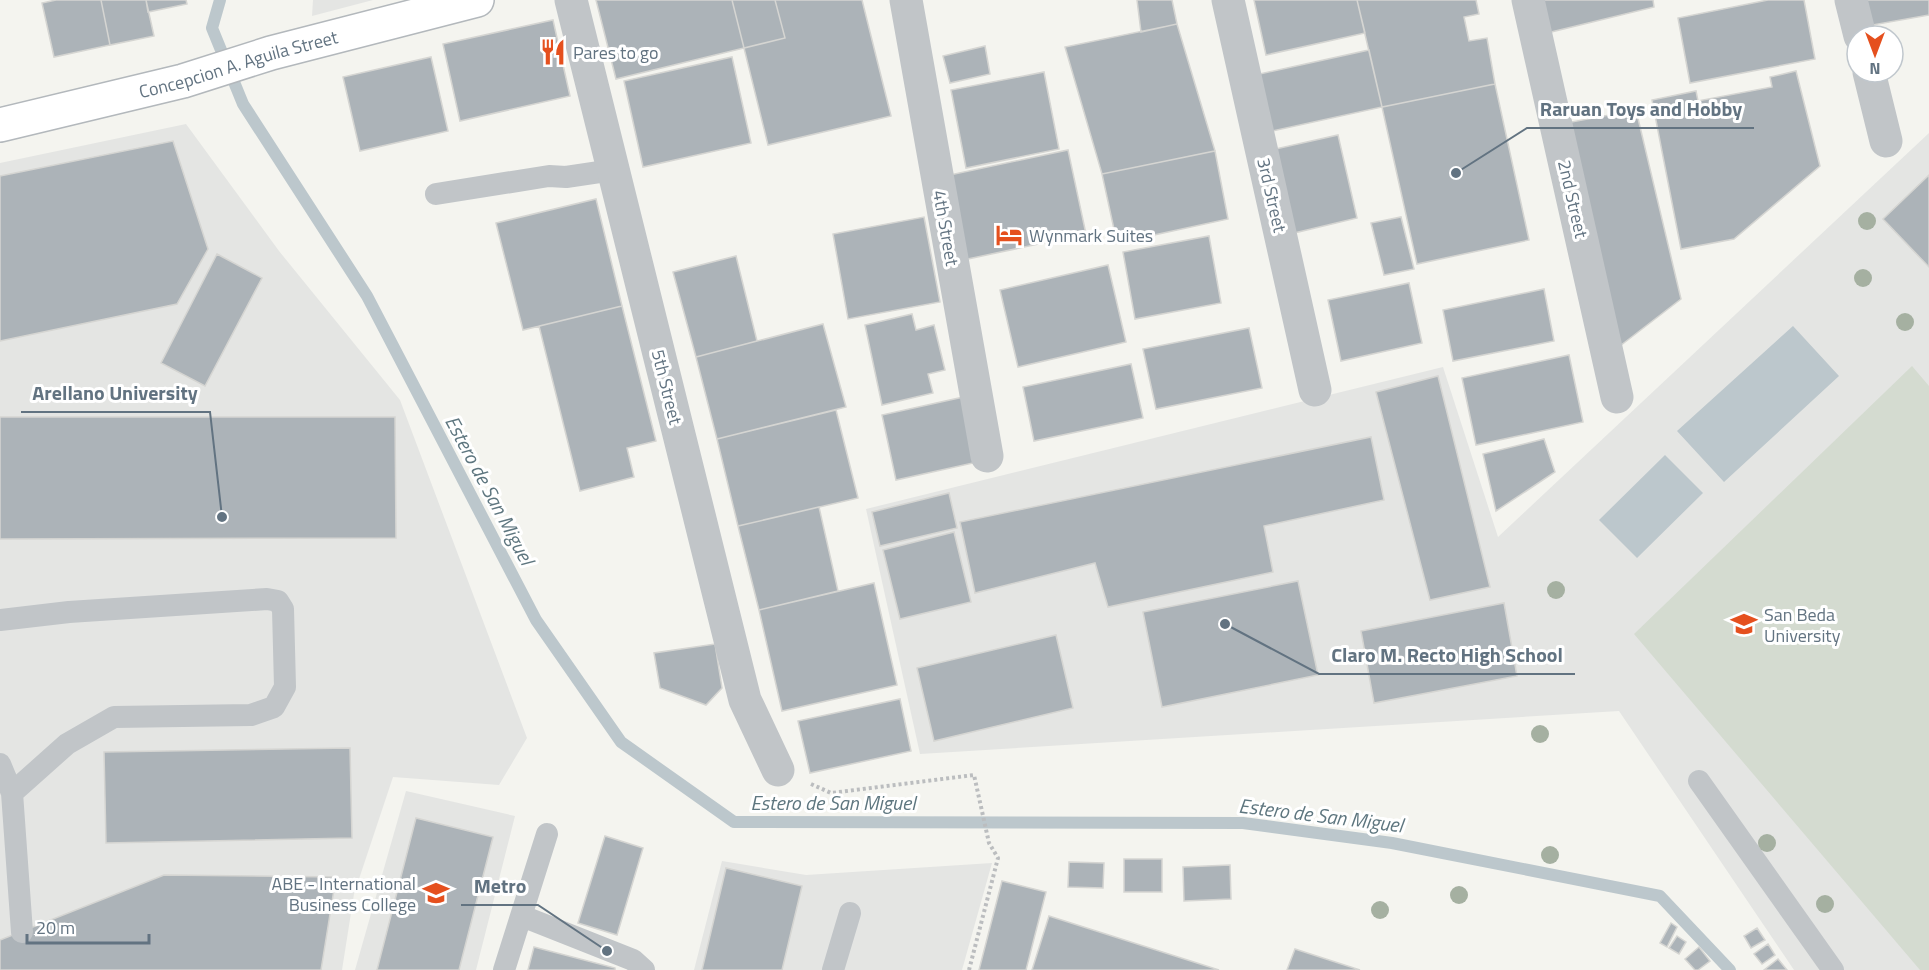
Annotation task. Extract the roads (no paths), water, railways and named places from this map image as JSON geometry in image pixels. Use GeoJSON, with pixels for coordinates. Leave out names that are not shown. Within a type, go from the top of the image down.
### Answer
{"type":"FeatureCollection","features":[{"type":"Feature","properties":{"kind":"street","name":"Concepcion A. Aguila Street"},"geometry":{"type":"LineString","coordinates":[[0,125],[183,81],[271,53],[477,0]]}},
{"type":"Feature","properties":{"kind":"street","name":"5th Street"},"geometry":{"type":"LineString","coordinates":[[571,0],[745,700],[778,770]]}},
{"type":"Feature","properties":{"kind":"street","name":"4th Street"},"geometry":{"type":"LineString","coordinates":[[906,0],[987,456]]}},
{"type":"Feature","properties":{"kind":"street","name":"3rd Street"},"geometry":{"type":"LineString","coordinates":[[1228,0],[1315,390]]}},
{"type":"Feature","properties":{"kind":"street","name":"2nd Street"},"geometry":{"type":"LineString","coordinates":[[1528,0],[1617,397]]}},
{"type":"Feature","properties":{"kind":"street"},"geometry":{"type":"LineString","coordinates":[[1851,0],[1857,24]]}},
{"type":"Feature","properties":{"kind":"street"},"geometry":{"type":"LineString","coordinates":[[1872,84],[1886,141]]}},
{"type":"Feature","properties":{"kind":"lane"},"geometry":{"type":"LineString","coordinates":[[436,194],[549,176],[566,177],[613,170]]}},
{"type":"Feature","properties":{"kind":"lane"},"geometry":{"type":"LineString","coordinates":[[0,620],[69,612],[267,599],[278,601],[283,609],[285,687],[274,707],[251,715],[114,717],[67,744],[12,793]]}},
{"type":"Feature","properties":{"kind":"lane"},"geometry":{"type":"LineString","coordinates":[[0,764],[12,793],[22,932]]}},
{"type":"Feature","properties":{"kind":"lane"},"geometry":{"type":"LineString","coordinates":[[1699,781],[1833,970]]}},
{"type":"Feature","properties":{"kind":"lane"},"geometry":{"type":"LineString","coordinates":[[504,970],[547,834]]}},
{"type":"Feature","properties":{"kind":"lane"},"geometry":{"type":"LineString","coordinates":[[833,970],[850,913]]}},
{"type":"Feature","properties":{"kind":"lane"},"geometry":{"type":"LineString","coordinates":[[522,916],[633,960],[644,970]]}},
{"type":"Feature","properties":{"kind":"waterway","name":"Estero de San Miguel"},"geometry":{"type":"LineString","coordinates":[[220,0],[212,28],[243,104],[367,296],[536,620],[621,742],[734,822],[1243,823],[1392,843],[1660,896],[1730,970]]}},
{"type":"Feature","properties":{"kind":"place","name":"Pares to go"},"geometry":{"type":"Point","coordinates":[553,52]}},
{"type":"Feature","properties":{"kind":"place","name":"Raruan Toys and Hobby"},"geometry":{"type":"Point","coordinates":[1456,173]}},
{"type":"Feature","properties":{"kind":"place","name":"Wynmark Suites"},"geometry":{"type":"Point","coordinates":[1009,235]}},
{"type":"Feature","properties":{"kind":"place","name":"Arellano University"},"geometry":{"type":"Point","coordinates":[222,517]}},
{"type":"Feature","properties":{"kind":"place","name":"Claro M. Recto High School"},"geometry":{"type":"Point","coordinates":[1225,624]}},
{"type":"Feature","properties":{"kind":"place","name":"San Beda University"},"geometry":{"type":"Point","coordinates":[1744,624]}},
{"type":"Feature","properties":{"kind":"place","name":"ABE - International Business College"},"geometry":{"type":"Point","coordinates":[436,893]}},
{"type":"Feature","properties":{"kind":"place","name":"Metro"},"geometry":{"type":"Point","coordinates":[607,951]}}]}
